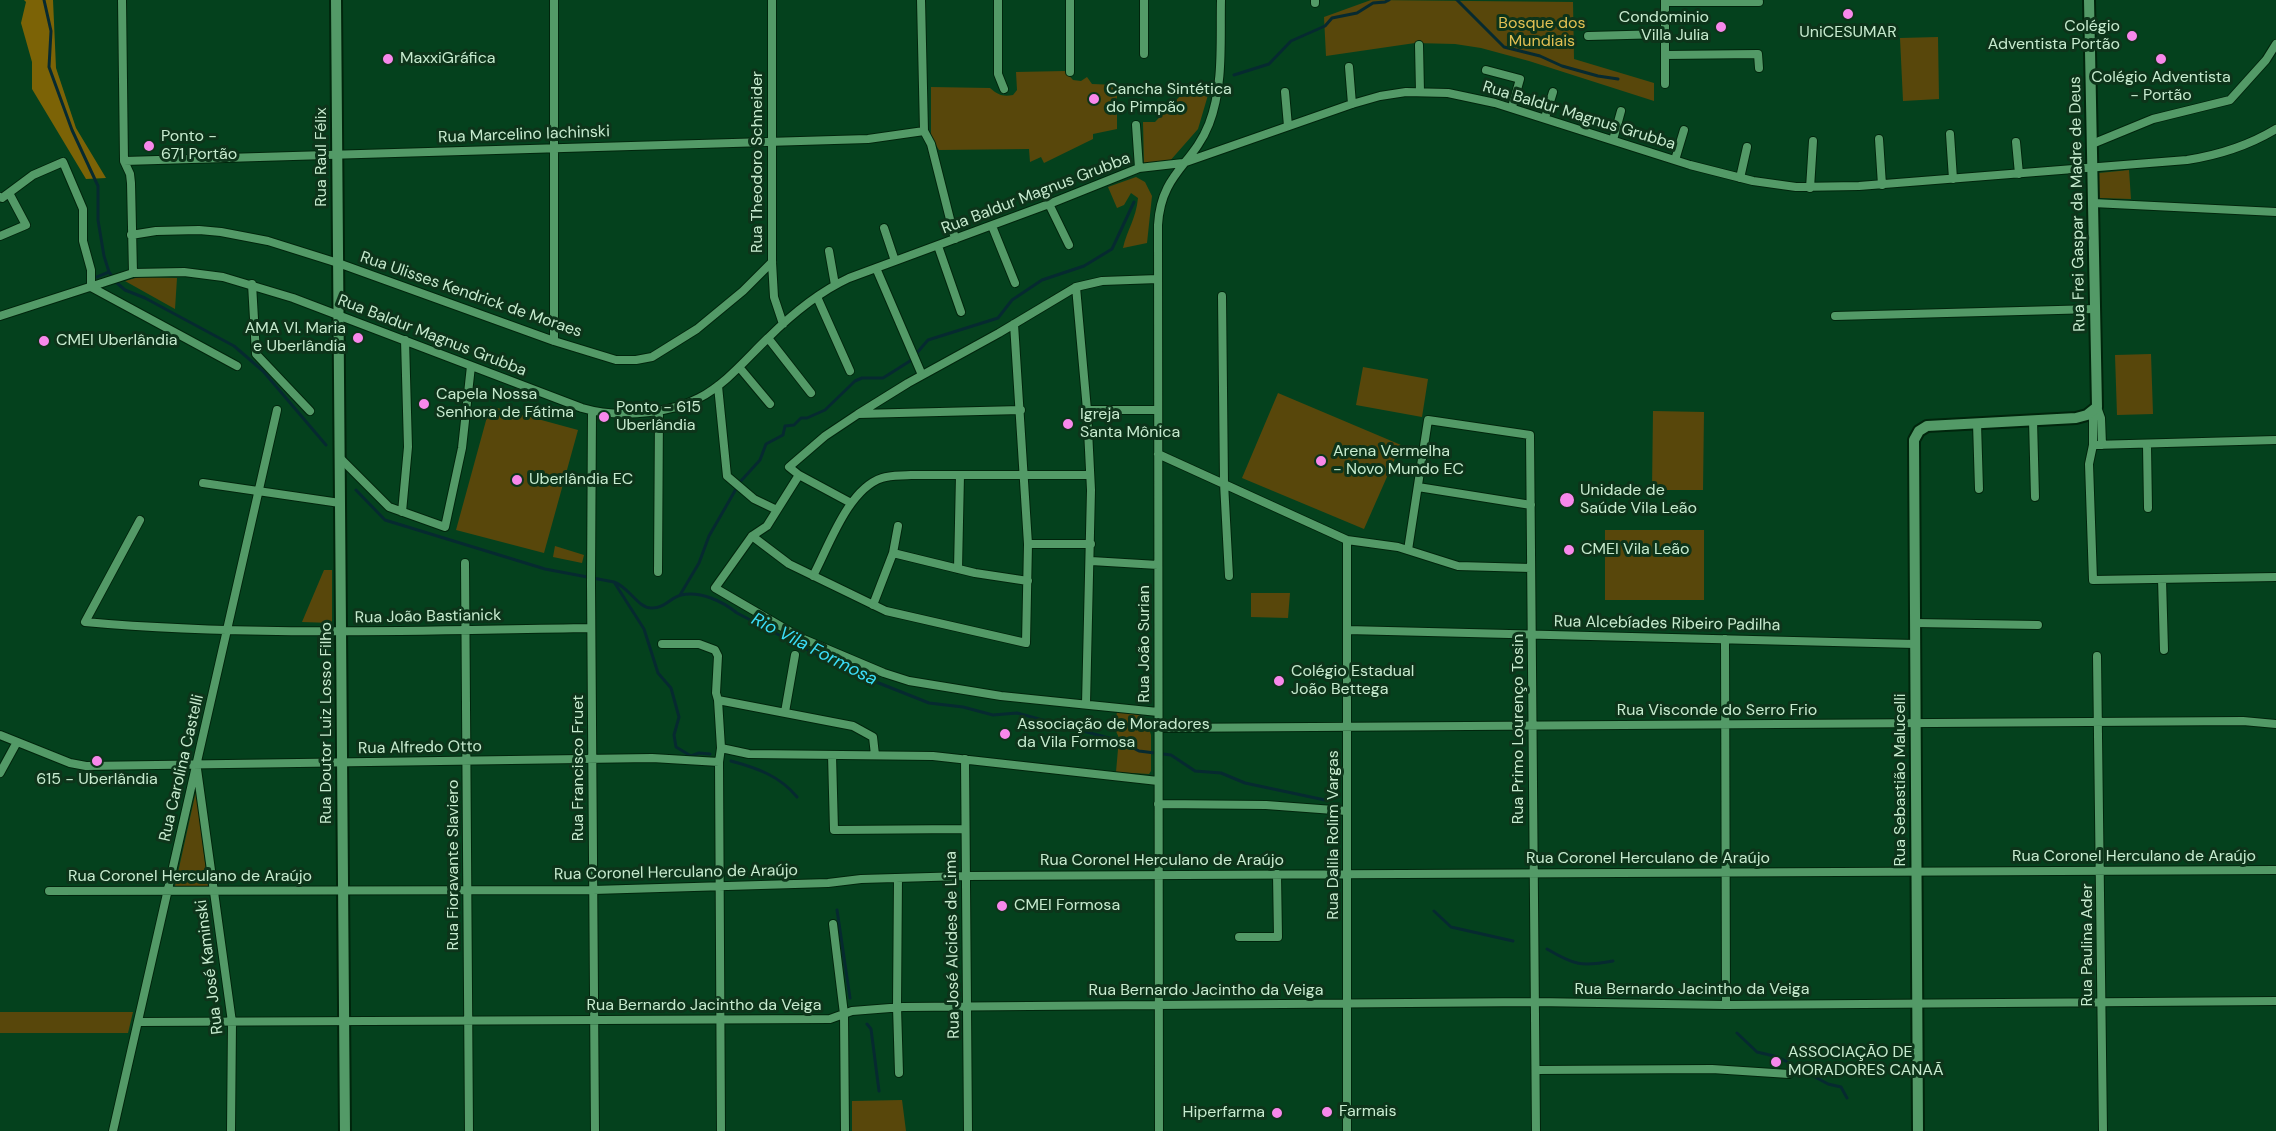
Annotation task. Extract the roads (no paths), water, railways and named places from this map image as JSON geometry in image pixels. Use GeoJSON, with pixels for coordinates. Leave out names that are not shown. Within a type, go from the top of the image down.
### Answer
{"type":"FeatureCollection","features":[{"type":"Feature","properties":{"kind":"street"},"geometry":{"type":"LineString","coordinates":[[122,0],[124,161],[130,174],[133,273]]}},
{"type":"Feature","properties":{"kind":"street","name":"Rua Raul Félix"},"geometry":{"type":"LineString","coordinates":[[336,0],[339,315]]}},
{"type":"Feature","properties":{"kind":"street"},"geometry":{"type":"LineString","coordinates":[[554,0],[554,341]]}},
{"type":"Feature","properties":{"kind":"street","name":"Rua Theodoro Schneider"},"geometry":{"type":"LineString","coordinates":[[772,0],[771,262],[774,297],[783,324]]}},
{"type":"Feature","properties":{"kind":"street"},"geometry":{"type":"LineString","coordinates":[[921,0],[924,131],[931,144],[955,240]]}},
{"type":"Feature","properties":{"kind":"street"},"geometry":{"type":"LineString","coordinates":[[998,0],[998,74],[1004,89]]}},
{"type":"Feature","properties":{"kind":"street"},"geometry":{"type":"LineString","coordinates":[[1070,0],[1070,72]]}},
{"type":"Feature","properties":{"kind":"street"},"geometry":{"type":"LineString","coordinates":[[1143,54],[1144,0]]}},
{"type":"Feature","properties":{"kind":"street","name":"Rua João Surian"},"geometry":{"type":"LineString","coordinates":[[1159,1131],[1158,212],[1166,188],[1204,136],[1214,109],[1219,82],[1221,0]]}},
{"type":"Feature","properties":{"kind":"street","name":"Rua Frei Gaspar da Madre de Deus"},"geometry":{"type":"LineString","coordinates":[[2089,0],[2097,407],[2101,418],[2098,445],[2090,464],[2093,580],[2162,579]]}},
{"type":"Feature","properties":{"kind":"street"},"geometry":{"type":"LineString","coordinates":[[1665,84],[1665,1],[1759,2]]}},
{"type":"Feature","properties":{"kind":"street"},"geometry":{"type":"LineString","coordinates":[[1588,36],[1665,34]]}},
{"type":"Feature","properties":{"kind":"street"},"geometry":{"type":"LineString","coordinates":[[2092,144],[2153,119],[2230,99],[2266,60],[2276,44]]}},
{"type":"Feature","properties":{"kind":"street"},"geometry":{"type":"LineString","coordinates":[[1419,45],[1420,92]]}},
{"type":"Feature","properties":{"kind":"street"},"geometry":{"type":"LineString","coordinates":[[1665,55],[1758,54],[1759,68]]}},
{"type":"Feature","properties":{"kind":"street"},"geometry":{"type":"LineString","coordinates":[[1348,67],[1352,104]]}},
{"type":"Feature","properties":{"kind":"street"},"geometry":{"type":"LineString","coordinates":[[1486,70],[1520,79],[1512,107]]}},
{"type":"Feature","properties":{"kind":"street"},"geometry":{"type":"LineString","coordinates":[[1285,92],[1288,126]]}},
{"type":"Feature","properties":{"kind":"street","name":"Rua Baldur Magnus Grubba"},"geometry":{"type":"LineString","coordinates":[[3,316],[133,273],[204,274],[252,284],[592,411],[619,414],[659,411],[689,402],[718,386],[783,324],[835,285],[1139,168],[1183,163],[1352,104],[1391,94],[1420,92],[1464,96],[1512,107],[1675,160],[1740,178],[1810,188],[2019,174],[2202,158],[2246,145],[2276,129]]}},
{"type":"Feature","properties":{"kind":"street"},"geometry":{"type":"LineString","coordinates":[[1545,118],[1553,92]]}},
{"type":"Feature","properties":{"kind":"street"},"geometry":{"type":"LineString","coordinates":[[1613,140],[1621,111]]}},
{"type":"Feature","properties":{"kind":"street"},"geometry":{"type":"LineString","coordinates":[[1136,125],[1139,168]]}},
{"type":"Feature","properties":{"kind":"street"},"geometry":{"type":"LineString","coordinates":[[1675,160],[1684,130]]}},
{"type":"Feature","properties":{"kind":"street","name":"Rua Marcelino Iachinski"},"geometry":{"type":"LineString","coordinates":[[124,161],[885,138],[924,131]]}},
{"type":"Feature","properties":{"kind":"street"},"geometry":{"type":"LineString","coordinates":[[1950,134],[1953,179]]}},
{"type":"Feature","properties":{"kind":"street"},"geometry":{"type":"LineString","coordinates":[[1879,139],[1882,184]]}},
{"type":"Feature","properties":{"kind":"street"},"geometry":{"type":"LineString","coordinates":[[1810,188],[1813,141]]}},
{"type":"Feature","properties":{"kind":"street"},"geometry":{"type":"LineString","coordinates":[[2016,142],[2019,174]]}},
{"type":"Feature","properties":{"kind":"street"},"geometry":{"type":"LineString","coordinates":[[1740,178],[1747,147]]}},
{"type":"Feature","properties":{"kind":"street"},"geometry":{"type":"LineString","coordinates":[[0,197],[2,198],[33,176],[63,162],[83,209],[83,241],[91,270],[91,287],[237,366]]}},
{"type":"Feature","properties":{"kind":"street"},"geometry":{"type":"LineString","coordinates":[[0,236],[26,225],[9,193]]}},
{"type":"Feature","properties":{"kind":"street"},"geometry":{"type":"LineString","coordinates":[[2093,203],[2276,212]]}},
{"type":"Feature","properties":{"kind":"street"},"geometry":{"type":"LineString","coordinates":[[1049,204],[1069,245]]}},
{"type":"Feature","properties":{"kind":"street"},"geometry":{"type":"LineString","coordinates":[[992,226],[1015,283]]}},
{"type":"Feature","properties":{"kind":"street"},"geometry":{"type":"LineString","coordinates":[[884,228],[895,261]]}},
{"type":"Feature","properties":{"kind":"street","name":"Rua Ulisses Kendrick de Moraes"},"geometry":{"type":"LineString","coordinates":[[131,234],[176,230],[221,231],[268,242],[338,263],[554,341],[616,360],[652,357],[698,329],[743,291],[771,262]]}},
{"type":"Feature","properties":{"kind":"street"},"geometry":{"type":"LineString","coordinates":[[938,246],[961,312]]}},
{"type":"Feature","properties":{"kind":"street"},"geometry":{"type":"LineString","coordinates":[[829,251],[835,285]]}},
{"type":"Feature","properties":{"kind":"street"},"geometry":{"type":"LineString","coordinates":[[876,268],[922,375]]}},
{"type":"Feature","properties":{"kind":"street"},"geometry":{"type":"LineString","coordinates":[[851,503],[799,475],[789,467],[825,436],[858,414],[1076,287],[1102,281],[1158,279]]}},
{"type":"Feature","properties":{"kind":"street"},"geometry":{"type":"LineString","coordinates":[[252,284],[256,354],[310,411]]}},
{"type":"Feature","properties":{"kind":"street"},"geometry":{"type":"LineString","coordinates":[[1076,287],[1087,410],[1090,475],[1091,561],[1086,704]]}},
{"type":"Feature","properties":{"kind":"street"},"geometry":{"type":"LineString","coordinates":[[1222,296],[1224,483],[1229,576]]}},
{"type":"Feature","properties":{"kind":"street"},"geometry":{"type":"LineString","coordinates":[[817,297],[850,371]]}},
{"type":"Feature","properties":{"kind":"street"},"geometry":{"type":"LineString","coordinates":[[1835,316],[2095,309]]}},
{"type":"Feature","properties":{"kind":"street","name":"Rua Doutor Luiz Losso Filho"},"geometry":{"type":"LineString","coordinates":[[339,315],[345,1131]]}},
{"type":"Feature","properties":{"kind":"street"},"geometry":{"type":"LineString","coordinates":[[752,536],[778,557],[873,605],[897,614],[1026,643],[1028,544],[1026,475],[1014,324]]}},
{"type":"Feature","properties":{"kind":"street"},"geometry":{"type":"LineString","coordinates":[[768,338],[811,393]]}},
{"type":"Feature","properties":{"kind":"street"},"geometry":{"type":"LineString","coordinates":[[402,512],[408,447],[405,340]]}},
{"type":"Feature","properties":{"kind":"street"},"geometry":{"type":"LineString","coordinates":[[340,458],[389,507],[446,527],[460,460],[471,366]]}},
{"type":"Feature","properties":{"kind":"street"},"geometry":{"type":"LineString","coordinates":[[738,367],[770,404]]}},
{"type":"Feature","properties":{"kind":"street"},"geometry":{"type":"LineString","coordinates":[[718,386],[727,476],[754,499],[777,510]]}},
{"type":"Feature","properties":{"kind":"street"},"geometry":{"type":"LineString","coordinates":[[1979,489],[1977,423],[2082,417],[2097,407]]}},
{"type":"Feature","properties":{"kind":"street","name":"Rua Carolina Castelli"},"geometry":{"type":"LineString","coordinates":[[113,1131],[278,410]]}},
{"type":"Feature","properties":{"kind":"street"},"geometry":{"type":"LineString","coordinates":[[858,414],[1021,410]]}},
{"type":"Feature","properties":{"kind":"street"},"geometry":{"type":"LineString","coordinates":[[1087,410],[1158,410]]}},
{"type":"Feature","properties":{"kind":"street","name":"Rua Francisco Fruet"},"geometry":{"type":"LineString","coordinates":[[592,411],[591,628],[595,1131]]}},
{"type":"Feature","properties":{"kind":"street"},"geometry":{"type":"LineString","coordinates":[[658,572],[659,411]]}},
{"type":"Feature","properties":{"kind":"street","name":"Rua Primo Lourenço Tosin"},"geometry":{"type":"LineString","coordinates":[[1418,487],[1428,420],[1530,435],[1536,1131]]}},
{"type":"Feature","properties":{"kind":"street"},"geometry":{"type":"LineString","coordinates":[[2033,420],[2035,497]]}},
{"type":"Feature","properties":{"kind":"street","name":"Rua Sebastião Malucelli"},"geometry":{"type":"LineString","coordinates":[[1918,1131],[1913,445],[1919,430],[1932,425],[1977,423]]}},
{"type":"Feature","properties":{"kind":"street"},"geometry":{"type":"LineString","coordinates":[[2098,445],[2276,440]]}},
{"type":"Feature","properties":{"kind":"street"},"geometry":{"type":"LineString","coordinates":[[2147,445],[2148,508]]}},
{"type":"Feature","properties":{"kind":"street"},"geometry":{"type":"LineString","coordinates":[[1158,454],[1347,540],[1408,550],[1458,566],[1531,568]]}},
{"type":"Feature","properties":{"kind":"street"},"geometry":{"type":"LineString","coordinates":[[799,475],[764,530],[752,536],[715,588],[801,638],[894,676],[925,685],[962,691],[1158,711]]}},
{"type":"Feature","properties":{"kind":"street"},"geometry":{"type":"LineString","coordinates":[[813,576],[851,503],[866,486],[881,478],[960,475],[1090,475]]}},
{"type":"Feature","properties":{"kind":"street"},"geometry":{"type":"LineString","coordinates":[[958,569],[960,475]]}},
{"type":"Feature","properties":{"kind":"street"},"geometry":{"type":"LineString","coordinates":[[203,483],[340,503]]}},
{"type":"Feature","properties":{"kind":"street"},"geometry":{"type":"LineString","coordinates":[[1408,550],[1418,487],[1531,505]]}},
{"type":"Feature","properties":{"kind":"street","name":"Rua João Bastianick"},"geometry":{"type":"LineString","coordinates":[[140,520],[85,622],[146,627],[341,632],[591,628]]}},
{"type":"Feature","properties":{"kind":"street"},"geometry":{"type":"LineString","coordinates":[[873,605],[893,553],[898,526]]}},
{"type":"Feature","properties":{"kind":"street","name":"Rua Dalila Rolim Vargas"},"geometry":{"type":"LineString","coordinates":[[1347,540],[1347,1131]]}},
{"type":"Feature","properties":{"kind":"street"},"geometry":{"type":"LineString","coordinates":[[1028,544],[1091,544]]}},
{"type":"Feature","properties":{"kind":"street"},"geometry":{"type":"LineString","coordinates":[[893,553],[958,569],[1028,581]]}},
{"type":"Feature","properties":{"kind":"street"},"geometry":{"type":"LineString","coordinates":[[1091,561],[1158,565]]}},
{"type":"Feature","properties":{"kind":"street","name":"Rua Fioravante Slaviero"},"geometry":{"type":"LineString","coordinates":[[465,563],[469,1131]]}},
{"type":"Feature","properties":{"kind":"street"},"geometry":{"type":"LineString","coordinates":[[2164,650],[2162,579],[2276,577]]}},
{"type":"Feature","properties":{"kind":"street"},"geometry":{"type":"LineString","coordinates":[[1915,623],[2038,626]]}},
{"type":"Feature","properties":{"kind":"street","name":"Rua Alcebíades Ribeiro Padilha"},"geometry":{"type":"LineString","coordinates":[[1347,630],[1915,644]]}},
{"type":"Feature","properties":{"kind":"street"},"geometry":{"type":"LineString","coordinates":[[1725,639],[1726,1005]]}},
{"type":"Feature","properties":{"kind":"street"},"geometry":{"type":"LineString","coordinates":[[662,644],[699,644],[715,650],[718,656],[716,693],[720,755],[721,1131]]}},
{"type":"Feature","properties":{"kind":"street"},"geometry":{"type":"LineString","coordinates":[[785,712],[795,655]]}},
{"type":"Feature","properties":{"kind":"street"},"geometry":{"type":"LineString","coordinates":[[2097,656],[2099,722]]}},
{"type":"Feature","properties":{"kind":"street"},"geometry":{"type":"LineString","coordinates":[[718,700],[835,721],[861,730],[873,738],[875,755]]}},
{"type":"Feature","properties":{"kind":"street","name":"Rua Visconde do Serro Frio"},"geometry":{"type":"LineString","coordinates":[[1158,728],[2243,721],[2276,724]]}},
{"type":"Feature","properties":{"kind":"street","name":"Rua Paulina Ader"},"geometry":{"type":"LineString","coordinates":[[2099,722],[2103,1131]]}},
{"type":"Feature","properties":{"kind":"street","name":"Rua Alfredo Otto"},"geometry":{"type":"LineString","coordinates":[[0,735],[70,763],[86,766],[652,758],[745,754],[875,755],[933,756],[1158,781]]}},
{"type":"Feature","properties":{"kind":"street"},"geometry":{"type":"LineString","coordinates":[[0,773],[17,742]]}},
{"type":"Feature","properties":{"kind":"street"},"geometry":{"type":"LineString","coordinates":[[832,755],[834,830],[965,828]]}},
{"type":"Feature","properties":{"kind":"street","name":"Rua José Alcides de Lima"},"geometry":{"type":"LineString","coordinates":[[964,759],[968,1131]]}},
{"type":"Feature","properties":{"kind":"street","name":"Rua José Kaminski"},"geometry":{"type":"LineString","coordinates":[[197,764],[232,1022],[231,1131]]}},
{"type":"Feature","properties":{"kind":"street"},"geometry":{"type":"LineString","coordinates":[[1158,804],[1266,805],[1347,811]]}},
{"type":"Feature","properties":{"kind":"street","name":"Rua Coronel Herculano de Araújo"},"geometry":{"type":"LineString","coordinates":[[49,891],[593,890],[828,883],[966,876],[2276,870]]}},
{"type":"Feature","properties":{"kind":"street"},"geometry":{"type":"LineString","coordinates":[[1239,937],[1278,937],[1277,874]]}},
{"type":"Feature","properties":{"kind":"street"},"geometry":{"type":"LineString","coordinates":[[898,878],[899,1073]]}},
{"type":"Feature","properties":{"kind":"street"},"geometry":{"type":"LineString","coordinates":[[833,924],[844,1014],[845,1131]]}},
{"type":"Feature","properties":{"kind":"street","name":"Rua Bernardo Jacintho da Veiga"},"geometry":{"type":"LineString","coordinates":[[138,1022],[830,1019],[852,1011],[897,1007],[1535,1002],[1726,1005],[2276,1001]]}},
{"type":"Feature","properties":{"kind":"street"},"geometry":{"type":"LineString","coordinates":[[1536,1070],[1712,1069],[1789,1074]]}},
{"type":"Feature","properties":{"kind":"waterway","name":"Rio Vila Formosa"},"geometry":{"type":"LineString","coordinates":[[44,0],[51,31],[49,67],[72,130],[98,186],[98,220],[109,272],[125,290],[145,298],[234,346],[263,371],[326,445]]}},
{"type":"Feature","properties":{"kind":"waterway"},"geometry":{"type":"LineString","coordinates":[[1234,75],[1269,64],[1291,41],[1325,26],[1332,18],[1357,13],[1373,3],[1389,0]]}},
{"type":"Feature","properties":{"kind":"waterway"},"geometry":{"type":"LineString","coordinates":[[1457,0],[1504,47],[1540,56],[1562,66],[1618,79]]}},
{"type":"Feature","properties":{"kind":"waterway"},"geometry":{"type":"LineString","coordinates":[[680,595],[699,563],[709,536],[740,482],[760,460],[766,444],[783,435],[785,426],[794,425],[801,418],[807,418],[825,410],[855,381],[862,378],[883,378],[910,361],[928,340],[998,318],[1012,300],[1042,280],[1084,266],[1112,249],[1134,202]]}},
{"type":"Feature","properties":{"kind":"waterway"},"geometry":{"type":"LineString","coordinates":[[97,277],[109,272]]}},
{"type":"Feature","properties":{"kind":"waterway","name":"Rio Vila Formosa"},"geometry":{"type":"LineString","coordinates":[[356,490],[385,520],[545,569],[614,582],[646,607],[660,607],[681,595],[696,594],[711,598],[846,670],[929,703],[963,707],[993,715],[1017,713],[1120,741],[1139,751],[1171,755],[1195,771],[1221,773],[1245,783],[1325,800]]}},
{"type":"Feature","properties":{"kind":"waterway"},"geometry":{"type":"LineString","coordinates":[[614,582],[644,629],[658,673],[671,688],[679,717],[674,735],[676,747],[691,756],[699,753],[710,754]]}},
{"type":"Feature","properties":{"kind":"waterway"},"geometry":{"type":"LineString","coordinates":[[731,761],[776,778],[797,797]]}},
{"type":"Feature","properties":{"kind":"waterway"},"geometry":{"type":"LineString","coordinates":[[837,910],[850,998]]}},
{"type":"Feature","properties":{"kind":"waterway","name":"Rio Vila Formosa"},"geometry":{"type":"LineString","coordinates":[[1434,911],[1451,927],[1513,941]]}},
{"type":"Feature","properties":{"kind":"waterway","name":"Rio Vila Formosa"},"geometry":{"type":"LineString","coordinates":[[1547,949],[1578,963],[1593,964],[1613,961]]}},
{"type":"Feature","properties":{"kind":"waterway"},"geometry":{"type":"LineString","coordinates":[[867,1024],[871,1029],[879,1091]]}},
{"type":"Feature","properties":{"kind":"waterway","name":"Rio Vila Formosa"},"geometry":{"type":"LineString","coordinates":[[1737,1033],[1757,1052],[1778,1057],[1828,1084],[1841,1087],[1847,1098]]}},
{"type":"Feature","properties":{"kind":"place","name":"UniCESUMAR"},"geometry":{"type":"Point","coordinates":[1848,14]}},
{"type":"Feature","properties":{"kind":"place","name":"Condominio Villa Julia"},"geometry":{"type":"Point","coordinates":[1721,27]}},
{"type":"Feature","properties":{"kind":"place","name":"Colégio Adventista Portão"},"geometry":{"type":"Point","coordinates":[2132,36]}},
{"type":"Feature","properties":{"kind":"place","name":"MaxxiGráfica"},"geometry":{"type":"Point","coordinates":[388,59]}},
{"type":"Feature","properties":{"kind":"place","name":"Colégio Adventista - Portão"},"geometry":{"type":"Point","coordinates":[2161,59]}},
{"type":"Feature","properties":{"kind":"place","name":"Cancha Sintética do Pimpão"},"geometry":{"type":"Point","coordinates":[1094,99]}},
{"type":"Feature","properties":{"kind":"place","name":"Ponto - 671 Portão"},"geometry":{"type":"Point","coordinates":[149,146]}},
{"type":"Feature","properties":{"kind":"place","name":"AMA Vl. Maria e Uberlândia"},"geometry":{"type":"Point","coordinates":[358,338]}},
{"type":"Feature","properties":{"kind":"place","name":"CMEI Uberlândia"},"geometry":{"type":"Point","coordinates":[44,341]}},
{"type":"Feature","properties":{"kind":"place","name":"Capela Nossa Senhora de Fátima"},"geometry":{"type":"Point","coordinates":[424,404]}},
{"type":"Feature","properties":{"kind":"place","name":"Ponto - 615 Uberlândia"},"geometry":{"type":"Point","coordinates":[604,417]}},
{"type":"Feature","properties":{"kind":"place","name":"Igreja Santa Mônica"},"geometry":{"type":"Point","coordinates":[1068,424]}},
{"type":"Feature","properties":{"kind":"place","name":"Arena Vermelha - Novo Mundo EC"},"geometry":{"type":"Point","coordinates":[1321,461]}},
{"type":"Feature","properties":{"kind":"place","name":"Uberlândia EC"},"geometry":{"type":"Point","coordinates":[517,480]}},
{"type":"Feature","properties":{"kind":"place","name":"Unidade de Saúde Vila Leão"},"geometry":{"type":"Point","coordinates":[1567,500]}},
{"type":"Feature","properties":{"kind":"place","name":"CMEI Vila Leão"},"geometry":{"type":"Point","coordinates":[1569,550]}},
{"type":"Feature","properties":{"kind":"place","name":"Colégio Estadual João Bettega"},"geometry":{"type":"Point","coordinates":[1279,681]}},
{"type":"Feature","properties":{"kind":"place","name":"Associação de Moradores da Vila Formosa"},"geometry":{"type":"Point","coordinates":[1005,734]}},
{"type":"Feature","properties":{"kind":"place","name":"615 - Uberlândia"},"geometry":{"type":"Point","coordinates":[97,761]}},
{"type":"Feature","properties":{"kind":"place","name":"CMEI Formosa"},"geometry":{"type":"Point","coordinates":[1002,906]}},
{"type":"Feature","properties":{"kind":"place","name":"ASSOCIAÇÃO DE MORADORES CANAÃ"},"geometry":{"type":"Point","coordinates":[1776,1062]}},
{"type":"Feature","properties":{"kind":"place","name":"Farmais"},"geometry":{"type":"Point","coordinates":[1327,1112]}},
{"type":"Feature","properties":{"kind":"place","name":"Hiperfarma"},"geometry":{"type":"Point","coordinates":[1277,1113]}},
{"type":"Feature","properties":{"kind":"park label","name":"Bosque dos Mundiais"},"geometry":{"type":"Point","coordinates":[1542,33]}}]}
